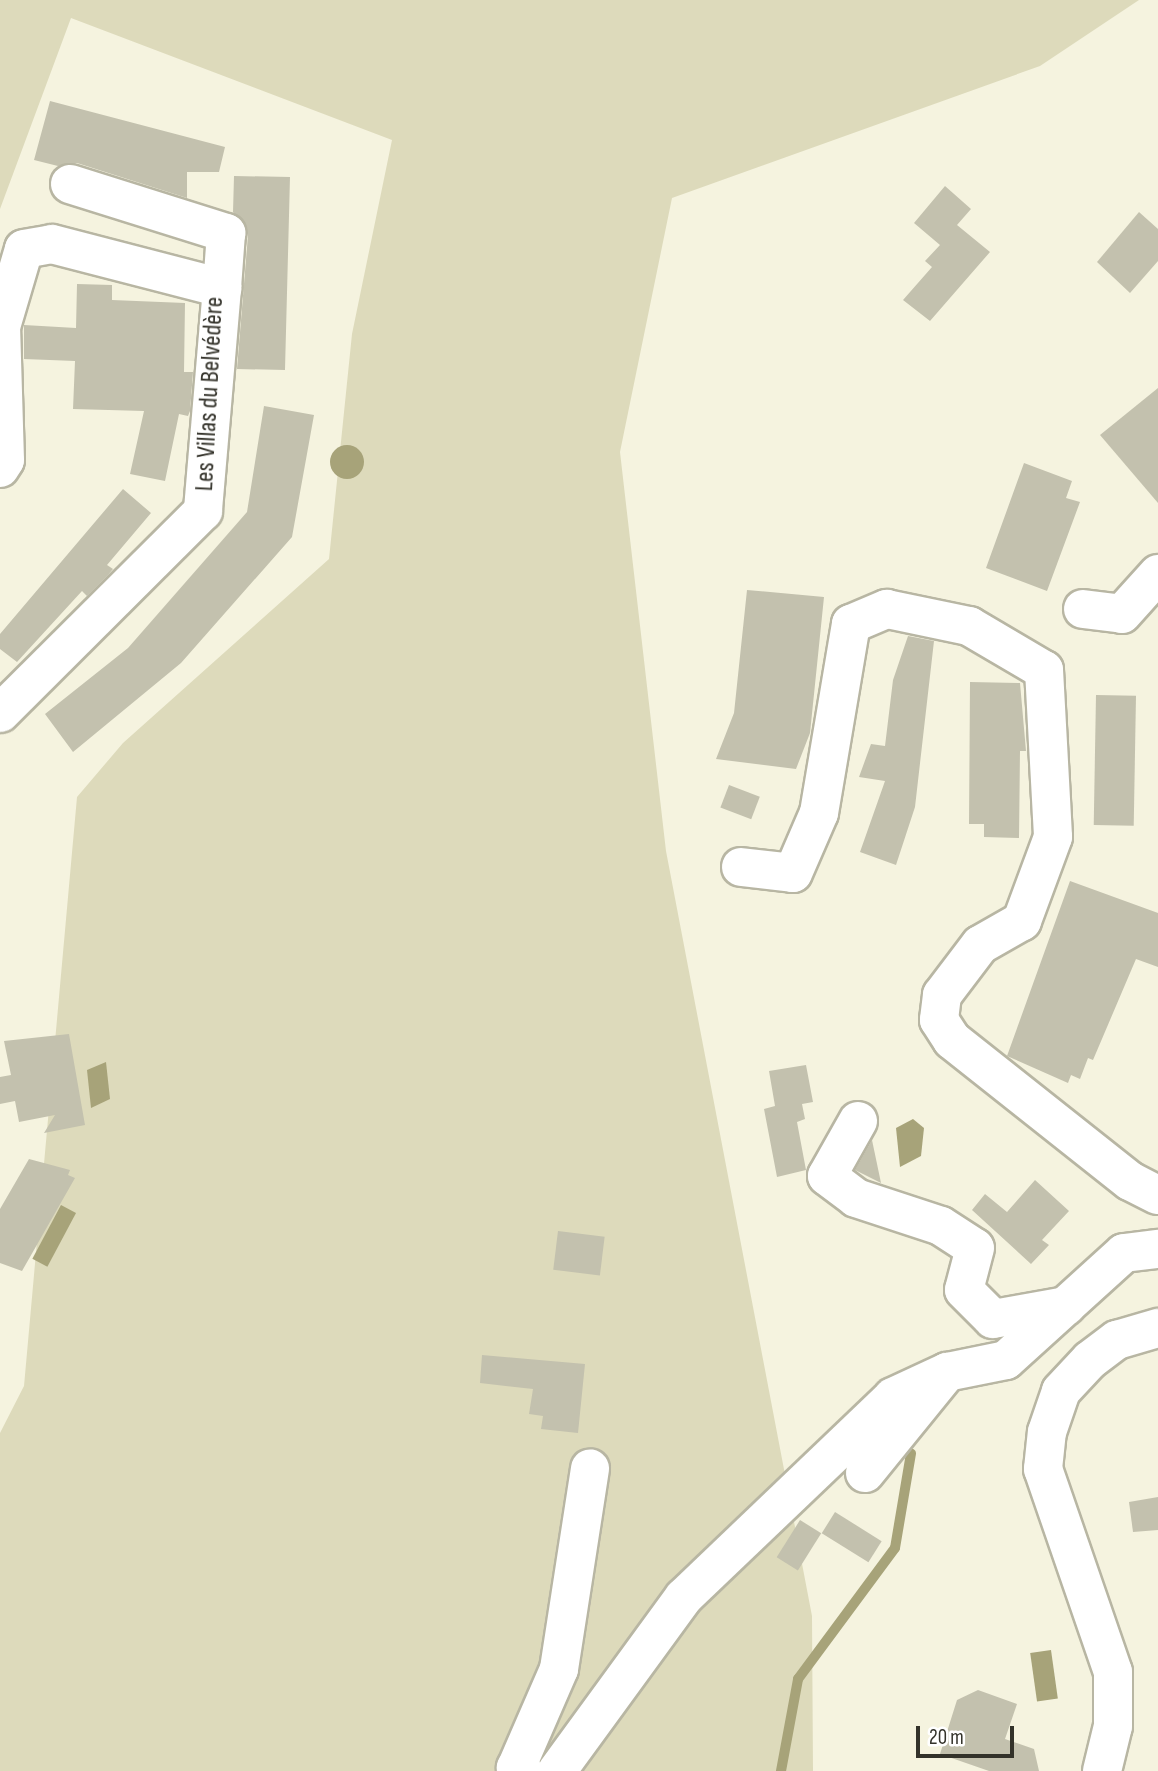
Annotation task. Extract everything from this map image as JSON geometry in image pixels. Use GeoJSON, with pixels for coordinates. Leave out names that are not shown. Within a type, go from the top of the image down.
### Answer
{"type":"FeatureCollection","features":[{"type":"Feature","properties":{"kind":"street"},"geometry":{"type":"LineString","coordinates":[[70,184],[226,233],[222,288]]}},
{"type":"Feature","properties":{"kind":"street","name":"Les Villas du Belvédère"},"geometry":{"type":"LineString","coordinates":[[0,468],[5,460],[1,327],[24,249],[52,244],[222,288],[203,511],[0,713]]}},
{"type":"Feature","properties":{"kind":"street"},"geometry":{"type":"LineString","coordinates":[[1083,609],[1122,614],[1158,574]]}},
{"type":"Feature","properties":{"kind":"street"},"geometry":{"type":"LineString","coordinates":[[741,867],[793,873],[819,813],[851,624],[887,609],[969,626],[1044,670],[1053,837],[1022,921],[980,945],[942,995],[939,1020],[951,1040],[1130,1181],[1158,1195]]}},
{"type":"Feature","properties":{"kind":"street"},"geometry":{"type":"LineString","coordinates":[[858,1121],[827,1176],[856,1198],[941,1226],[975,1248],[964,1290],[993,1320],[1066,1306]]}},
{"type":"Feature","properties":{"kind":"street"},"geometry":{"type":"LineString","coordinates":[[557,1771],[684,1597],[893,1396],[947,1372],[1006,1360],[1124,1253],[1158,1249]]}},
{"type":"Feature","properties":{"kind":"street"},"geometry":{"type":"LineString","coordinates":[[1102,1771],[1113,1726],[1113,1672],[1043,1469],[1047,1432],[1062,1391],[1090,1360],[1117,1340],[1158,1328]]}},
{"type":"Feature","properties":{"kind":"street"},"geometry":{"type":"LineString","coordinates":[[865,1474],[947,1372]]}},
{"type":"Feature","properties":{"kind":"street"},"geometry":{"type":"LineString","coordinates":[[523,1771],[516,1768],[559,1669],[590,1468]]}},
{"type":"Feature","properties":{"kind":"shaded area"},"geometry":{"type":"Polygon","coordinates":[[[0,0],[1139,0],[1040,66],[672,198],[620,452],[666,851],[812,1616],[813,1771],[0,1771],[0,1433],[24,1386],[77,797],[123,743],[329,559],[352,334],[392,140],[71,18],[0,209],[0,0]]]}},
{"type":"Feature","properties":{"kind":"shaded area"},"geometry":{"type":"Polygon","coordinates":[[[347,445],[359,450],[364,462],[359,474],[347,479],[335,474],[330,462],[335,450],[347,445]]]}},
{"type":"Feature","properties":{"kind":"shaded area"},"geometry":{"type":"Polygon","coordinates":[[[106,1062],[110,1099],[91,1108],[87,1070],[106,1062]]]}},
{"type":"Feature","properties":{"kind":"shaded area"},"geometry":{"type":"Polygon","coordinates":[[[913,1119],[924,1128],[921,1156],[900,1167],[896,1128],[913,1119]]]}},
{"type":"Feature","properties":{"kind":"shaded area"},"geometry":{"type":"Polygon","coordinates":[[[61,1205],[76,1213],[47,1267],[32,1259],[61,1205]]]}},
{"type":"Feature","properties":{"kind":"shaded area"},"geometry":{"type":"Polygon","coordinates":[[[1051,1650],[1058,1699],[1037,1701],[1030,1653],[1051,1650]]]}},
{"type":"Feature","properties":{"kind":"building"},"geometry":{"type":"Polygon","coordinates":[[[50,101],[225,147],[219,172],[187,172],[187,198],[77,163],[58,166],[34,160],[50,101]]]}},
{"type":"Feature","properties":{"kind":"building"},"geometry":{"type":"Polygon","coordinates":[[[234,176],[290,177],[285,370],[237,369],[248,235],[233,212],[234,176]]]}},
{"type":"Feature","properties":{"kind":"building"},"geometry":{"type":"Polygon","coordinates":[[[945,186],[971,209],[957,225],[990,252],[930,321],[903,300],[932,267],[925,261],[940,245],[914,223],[945,186]]]}},
{"type":"Feature","properties":{"kind":"building"},"geometry":{"type":"Polygon","coordinates":[[[1139,212],[1158,229],[1158,261],[1130,293],[1097,262],[1139,212]]]}},
{"type":"Feature","properties":{"kind":"building"},"geometry":{"type":"Polygon","coordinates":[[[77,284],[112,285],[112,300],[185,303],[184,372],[193,372],[190,411],[188,416],[179,414],[165,481],[130,474],[144,411],[73,409],[75,361],[24,359],[24,325],[76,328],[77,284]]]}},
{"type":"Feature","properties":{"kind":"building"},"geometry":{"type":"Polygon","coordinates":[[[1158,388],[1158,503],[1100,435],[1158,388]]]}},
{"type":"Feature","properties":{"kind":"building"},"geometry":{"type":"Polygon","coordinates":[[[264,406],[314,415],[292,537],[181,663],[73,752],[45,714],[128,648],[247,512],[264,406]]]}},
{"type":"Feature","properties":{"kind":"building"},"geometry":{"type":"Polygon","coordinates":[[[1024,463],[1072,481],[1066,498],[1080,502],[1047,591],[986,568],[1024,463]]]}},
{"type":"Feature","properties":{"kind":"building"},"geometry":{"type":"Polygon","coordinates":[[[123,489],[151,513],[107,565],[113,569],[108,575],[87,596],[82,591],[17,662],[0,649],[0,634],[123,489]]]}},
{"type":"Feature","properties":{"kind":"building"},"geometry":{"type":"Polygon","coordinates":[[[747,590],[824,597],[810,733],[796,769],[716,759],[734,713],[747,590]]]}},
{"type":"Feature","properties":{"kind":"building"},"geometry":{"type":"Polygon","coordinates":[[[908,636],[934,641],[915,807],[896,865],[860,852],[885,781],[859,777],[871,744],[885,746],[893,680],[908,636]]]}},
{"type":"Feature","properties":{"kind":"building"},"geometry":{"type":"Polygon","coordinates":[[[970,682],[1020,683],[1026,751],[1020,751],[1019,838],[984,837],[984,824],[969,824],[970,682]]]}},
{"type":"Feature","properties":{"kind":"building"},"geometry":{"type":"Polygon","coordinates":[[[1096,695],[1136,696],[1134,826],[1094,825],[1096,695]]]}},
{"type":"Feature","properties":{"kind":"building"},"geometry":{"type":"Polygon","coordinates":[[[729,785],[760,797],[751,819],[720,807],[729,785]]]}},
{"type":"Feature","properties":{"kind":"building"},"geometry":{"type":"Polygon","coordinates":[[[1070,881],[1158,913],[1158,967],[1136,959],[1093,1060],[1088,1058],[1080,1079],[1071,1075],[1068,1083],[1007,1056],[1070,881]]]}},
{"type":"Feature","properties":{"kind":"building"},"geometry":{"type":"Polygon","coordinates":[[[69,1034],[85,1125],[44,1133],[55,1115],[19,1122],[15,1101],[0,1104],[0,1077],[11,1075],[4,1041],[69,1034]]]}},
{"type":"Feature","properties":{"kind":"building"},"geometry":{"type":"Polygon","coordinates":[[[806,1065],[813,1102],[802,1104],[805,1119],[797,1122],[806,1170],[777,1177],[764,1109],[775,1106],[769,1071],[806,1065]]]}},
{"type":"Feature","properties":{"kind":"building"},"geometry":{"type":"Polygon","coordinates":[[[872,1140],[881,1183],[855,1170],[872,1140]]]}},
{"type":"Feature","properties":{"kind":"building"},"geometry":{"type":"Polygon","coordinates":[[[29,1159],[70,1170],[68,1175],[75,1178],[22,1271],[0,1263],[0,1209],[29,1159]]]}},
{"type":"Feature","properties":{"kind":"building"},"geometry":{"type":"Polygon","coordinates":[[[1035,1180],[1069,1211],[1042,1240],[1049,1245],[1031,1264],[972,1210],[985,1194],[1007,1212],[1035,1180]]]}},
{"type":"Feature","properties":{"kind":"building"},"geometry":{"type":"Polygon","coordinates":[[[558,1231],[605,1237],[600,1275],[553,1270],[558,1231]]]}},
{"type":"Feature","properties":{"kind":"building"},"geometry":{"type":"Polygon","coordinates":[[[482,1355],[585,1364],[578,1433],[541,1429],[543,1416],[529,1414],[533,1389],[480,1383],[482,1355]]]}},
{"type":"Feature","properties":{"kind":"building"},"geometry":{"type":"Polygon","coordinates":[[[1158,1497],[1158,1530],[1133,1532],[1129,1502],[1158,1497]]]}},
{"type":"Feature","properties":{"kind":"building"},"geometry":{"type":"Polygon","coordinates":[[[835,1512],[882,1541],[868,1562],[822,1533],[835,1512]]]}},
{"type":"Feature","properties":{"kind":"building"},"geometry":{"type":"Polygon","coordinates":[[[800,1520],[821,1533],[798,1571],[777,1557],[800,1520]]]}},
{"type":"Feature","properties":{"kind":"building"},"geometry":{"type":"Polygon","coordinates":[[[978,1690],[1017,1704],[1005,1739],[1034,1749],[1039,1771],[989,1771],[940,1754],[957,1700],[978,1690]]]}},
{"type":"Feature","properties":{"kind":"waterway"},"geometry":{"type":"LineString","coordinates":[[781,1771],[798,1679],[895,1548],[911,1453]]}}]}
